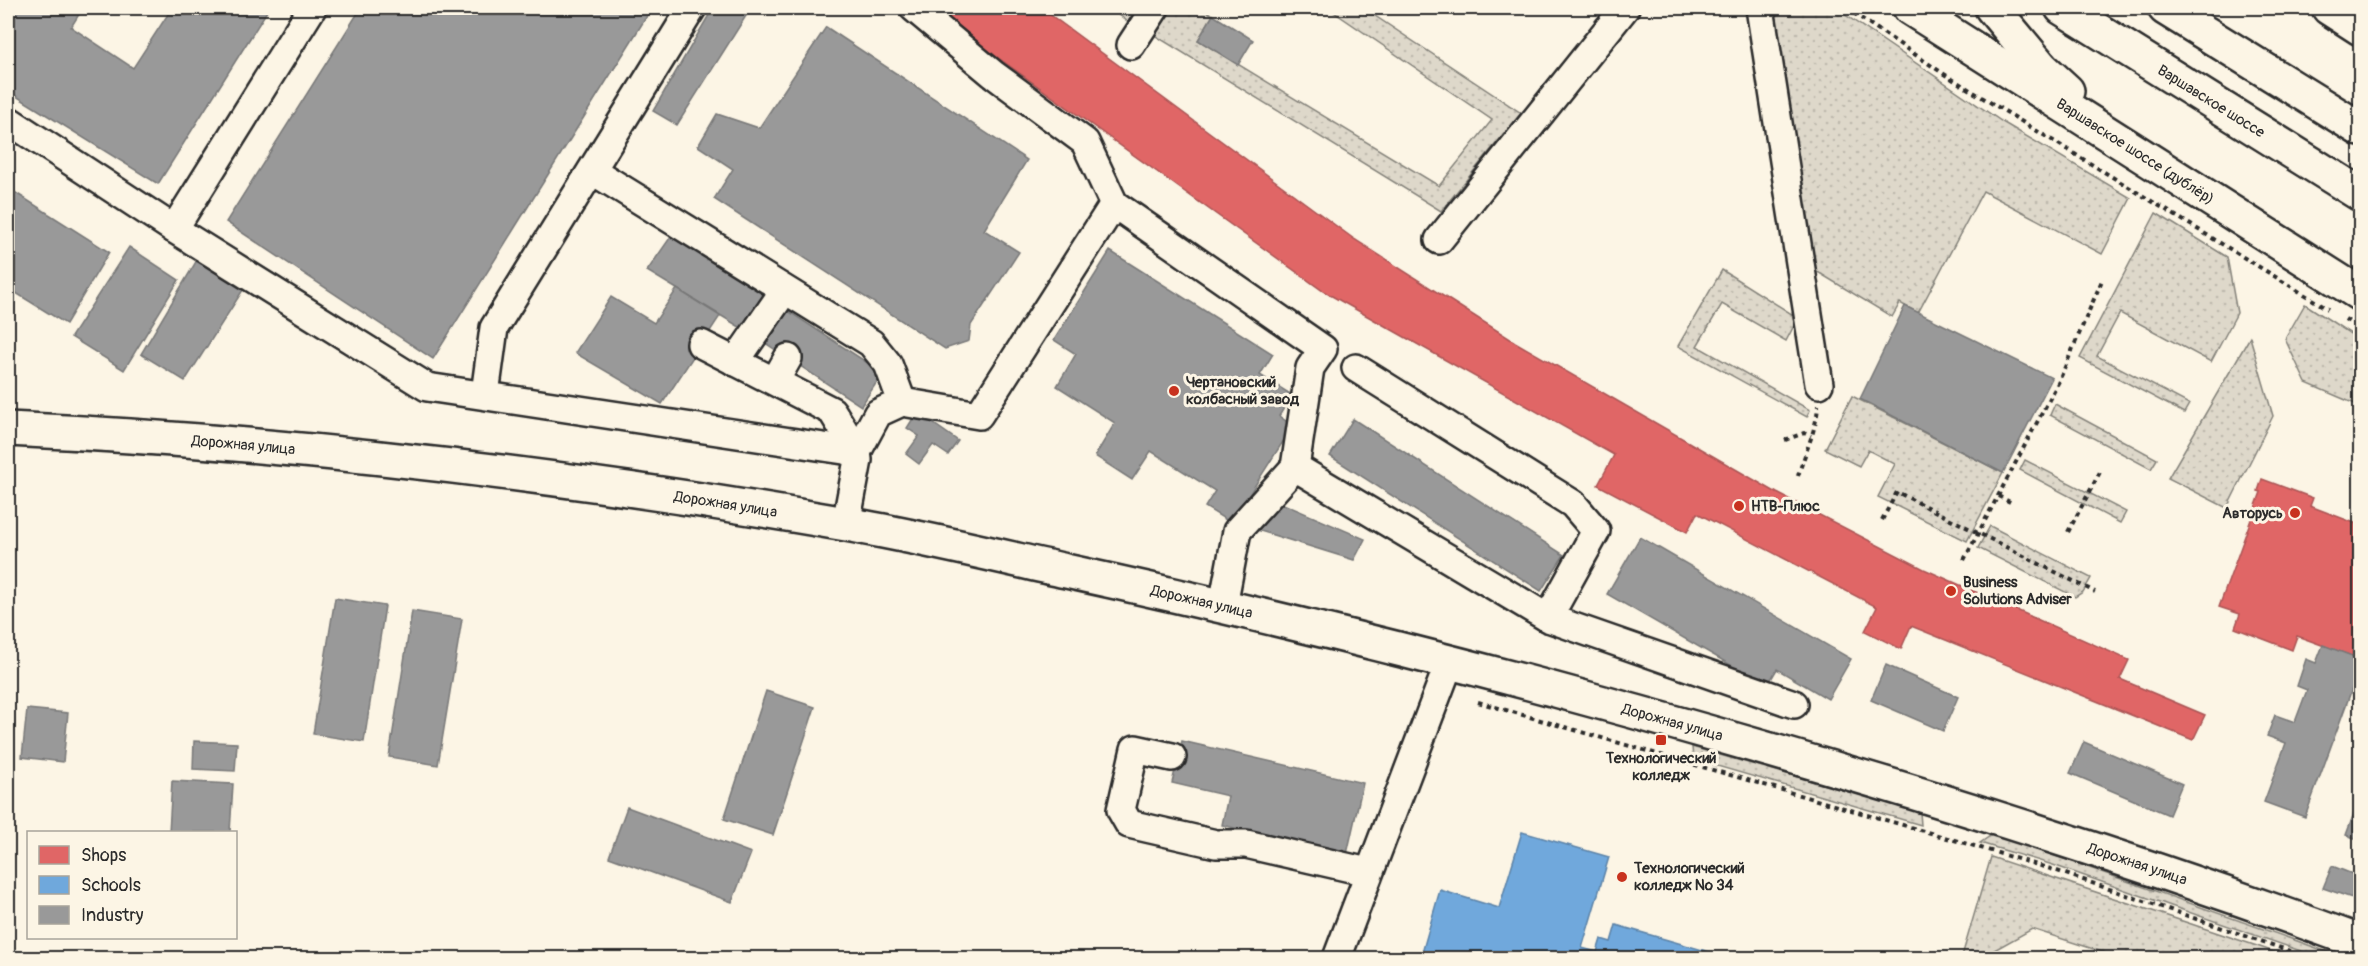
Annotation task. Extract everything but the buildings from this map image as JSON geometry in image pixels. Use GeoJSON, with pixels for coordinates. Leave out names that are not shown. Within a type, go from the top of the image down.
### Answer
{"type":"FeatureCollection","features":[{"type":"Feature","properties":{"kind":"main road","name":"Варшавское шоссе (дублёр)"},"geometry":{"type":"LineString","coordinates":[[1910,8],[2164,167],[2351,305]]}},
{"type":"Feature","properties":{"kind":"main road"},"geometry":{"type":"LineString","coordinates":[[1992,8],[2042,68],[2084,106],[2164,167]]}},
{"type":"Feature","properties":{"kind":"main road","name":"Варшавское шоссе"},"geometry":{"type":"LineString","coordinates":[[2062,8],[2361,194]]}},
{"type":"Feature","properties":{"kind":"main road"},"geometry":{"type":"LineString","coordinates":[[2165,8],[2361,129]]}},
{"type":"Feature","properties":{"kind":"main road"},"geometry":{"type":"LineString","coordinates":[[2329,8],[2361,28]]}},
{"type":"Feature","properties":{"kind":"main road","name":"Дорожная улица"},"geometry":{"type":"LineString","coordinates":[[8,429],[274,448],[641,490],[846,524],[1223,605],[1450,661],[1683,725],[1962,807],[2182,877],[2361,942]]}},
{"type":"Feature","properties":{"kind":"lane"},"geometry":{"type":"LineString","coordinates":[[174,229],[312,8]]}},
{"type":"Feature","properties":{"kind":"lane"},"geometry":{"type":"LineString","coordinates":[[485,394],[494,327],[593,171],[692,8]]}},
{"type":"Feature","properties":{"kind":"lane"},"geometry":{"type":"LineString","coordinates":[[914,8],[993,74],[1085,142],[1114,204],[1323,349],[1310,368],[1295,467],[1237,531],[1223,605]]}},
{"type":"Feature","properties":{"kind":"lane"},"geometry":{"type":"LineString","coordinates":[[1131,45],[1155,8]]}},
{"type":"Feature","properties":{"kind":"lane"},"geometry":{"type":"LineString","coordinates":[[1439,240],[1625,8]]}},
{"type":"Feature","properties":{"kind":"lane"},"geometry":{"type":"LineString","coordinates":[[1760,8],[1819,384]]}},
{"type":"Feature","properties":{"kind":"lane"},"geometry":{"type":"LineString","coordinates":[[8,120],[174,229],[426,387],[485,394],[857,452]]}},
{"type":"Feature","properties":{"kind":"lane"},"geometry":{"type":"LineString","coordinates":[[593,171],[871,343],[888,364],[902,402]]}},
{"type":"Feature","properties":{"kind":"lane"},"geometry":{"type":"LineString","coordinates":[[857,452],[878,412],[902,402],[979,415],[1114,204]]}},
{"type":"Feature","properties":{"kind":"lane"},"geometry":{"type":"LineString","coordinates":[[735,362],[784,291]]}},
{"type":"Feature","properties":{"kind":"lane"},"geometry":{"type":"LineString","coordinates":[[701,344],[832,411],[857,452],[858,460],[846,524]]}},
{"type":"Feature","properties":{"kind":"lane"},"geometry":{"type":"LineString","coordinates":[[775,381],[788,358]]}},
{"type":"Feature","properties":{"kind":"lane"},"geometry":{"type":"LineString","coordinates":[[1356,368],[1574,504],[1596,531],[1548,618]]}},
{"type":"Feature","properties":{"kind":"lane"},"geometry":{"type":"LineString","coordinates":[[1295,467],[1548,618],[1794,704]]}},
{"type":"Feature","properties":{"kind":"lane"},"geometry":{"type":"LineString","coordinates":[[1337,958],[1450,661]]}},
{"type":"Feature","properties":{"kind":"lane"},"geometry":{"type":"LineString","coordinates":[[1172,757],[1135,749],[1121,810],[1129,824],[1216,844],[1246,844],[1368,872]]}},
{"type":"Feature","properties":{"kind":"path"},"geometry":{"type":"LineString","coordinates":[[1846,8],[1944,74],[2331,311]]}},
{"type":"Feature","properties":{"kind":"path"},"geometry":{"type":"LineString","coordinates":[[1964,560],[2059,381],[2103,278]]}},
{"type":"Feature","properties":{"kind":"path"},"geometry":{"type":"LineString","coordinates":[[2351,305],[2361,329]]}},
{"type":"Feature","properties":{"kind":"path"},"geometry":{"type":"LineString","coordinates":[[1798,476],[1817,423]]}},
{"type":"Feature","properties":{"kind":"path"},"geometry":{"type":"LineString","coordinates":[[1785,440],[1804,433],[1811,436]]}},
{"type":"Feature","properties":{"kind":"path"},"geometry":{"type":"LineString","coordinates":[[2068,532],[2100,472]]}},
{"type":"Feature","properties":{"kind":"path"},"geometry":{"type":"LineString","coordinates":[[1882,520],[1897,492],[2095,592]]}},
{"type":"Feature","properties":{"kind":"path"},"geometry":{"type":"LineString","coordinates":[[1998,496],[2012,503]]}},
{"type":"Feature","properties":{"kind":"path"},"geometry":{"type":"LineString","coordinates":[[1478,702],[2054,870],[2310,958]]}},
{"type":"Feature","properties":{"kind":"shaded area"},"geometry":{"type":"Polygon","coordinates":[[[1110,8],[1142,8],[1131,24],[1110,8]]]}},
{"type":"Feature","properties":{"kind":"shaded area"},"geometry":{"type":"Polygon","coordinates":[[[1168,8],[1201,8],[1213,15],[1198,40],[1439,186],[1492,120],[1328,8],[1363,8],[1521,113],[1441,211],[1151,33],[1168,8]]]}},
{"type":"Feature","properties":{"kind":"shaded area"},"geometry":{"type":"Polygon","coordinates":[[[1766,8],[1835,8],[2004,123],[2131,198],[2102,254],[1983,191],[1918,313],[1900,303],[1892,317],[1816,271],[1766,8]]]}},
{"type":"Feature","properties":{"kind":"shaded area"},"geometry":{"type":"Polygon","coordinates":[[[2156,213],[2227,257],[2237,313],[2211,362],[2120,313],[2097,356],[2189,404],[2184,413],[2080,358],[2156,213]]]}},
{"type":"Feature","properties":{"kind":"shaded area"},"geometry":{"type":"Polygon","coordinates":[[[1722,270],[1798,318],[1786,341],[1722,304],[1697,346],[1810,410],[1807,417],[1678,346],[1722,270]]]}},
{"type":"Feature","properties":{"kind":"shaded area"},"geometry":{"type":"Polygon","coordinates":[[[2305,304],[2360,340],[2360,406],[2306,383],[2285,339],[2305,304]]]}},
{"type":"Feature","properties":{"kind":"shaded area"},"geometry":{"type":"Polygon","coordinates":[[[2250,337],[2273,416],[2227,508],[2168,478],[2250,337]]]}},
{"type":"Feature","properties":{"kind":"shaded area"},"geometry":{"type":"Polygon","coordinates":[[[1852,396],[2003,473],[1967,541],[1878,497],[1895,464],[1868,450],[1859,466],[1825,449],[1852,396]]]}},
{"type":"Feature","properties":{"kind":"shaded area"},"geometry":{"type":"Polygon","coordinates":[[[2055,404],[2157,459],[2151,469],[2050,415],[2055,404]]]}},
{"type":"Feature","properties":{"kind":"shaded area"},"geometry":{"type":"Polygon","coordinates":[[[2025,460],[2126,512],[2120,523],[2020,470],[2025,460]]]}},
{"type":"Feature","properties":{"kind":"shaded area"},"geometry":{"type":"Polygon","coordinates":[[[1990,526],[2091,578],[2083,592],[2075,597],[1978,548],[1990,526]]]}},
{"type":"Feature","properties":{"kind":"shaded area"},"geometry":{"type":"Polygon","coordinates":[[[1692,747],[1920,812],[1921,825],[1693,759],[1692,747]]]}},
{"type":"Feature","properties":{"kind":"shaded area"},"geometry":{"type":"Polygon","coordinates":[[[1993,834],[2344,958],[2321,958],[2053,865],[1980,843],[1993,834]]]}},
{"type":"Feature","properties":{"kind":"shaded area"},"geometry":{"type":"Polygon","coordinates":[[[1991,857],[2291,958],[2121,958],[2032,929],[1980,958],[1962,956],[1991,857]]]}},
{"type":"Feature","properties":{"kind":"place","name":"Чертановский колбасный завод"},"geometry":{"type":"Point","coordinates":[1174,391]}},
{"type":"Feature","properties":{"kind":"place","name":"НТВ-Плюс"},"geometry":{"type":"Point","coordinates":[1739,506]}},
{"type":"Feature","properties":{"kind":"place","name":"Авторусь"},"geometry":{"type":"Point","coordinates":[2295,513]}},
{"type":"Feature","properties":{"kind":"place","name":"Business Solutions Adviser"},"geometry":{"type":"Point","coordinates":[1951,591]}},
{"type":"Feature","properties":{"kind":"place","name":"Технологический колледж"},"geometry":{"type":"Point","coordinates":[1661,740]}},
{"type":"Feature","properties":{"kind":"place","name":"Технологический колледж № 34"},"geometry":{"type":"Point","coordinates":[1622,877]}}]}
